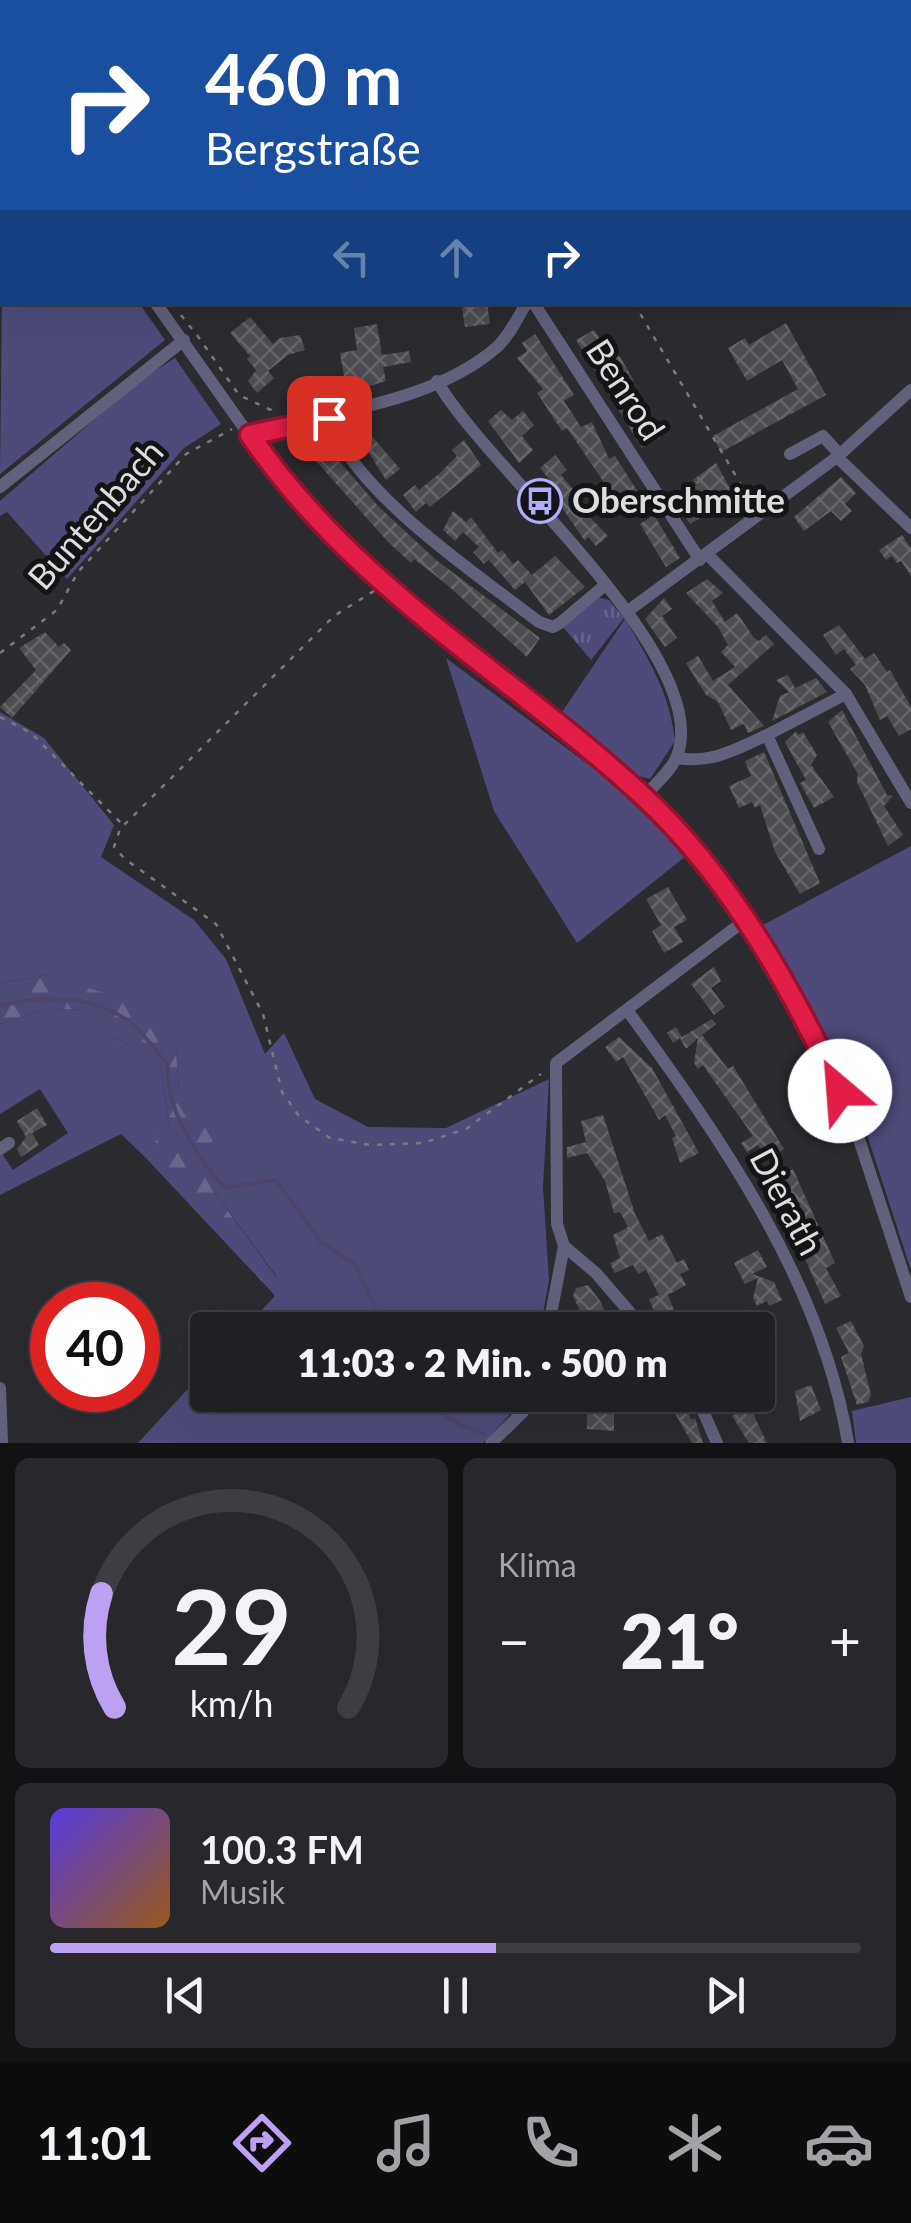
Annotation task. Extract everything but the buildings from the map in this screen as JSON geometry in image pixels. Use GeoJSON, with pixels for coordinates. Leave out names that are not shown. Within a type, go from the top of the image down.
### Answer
{"type":"FeatureCollection","features":[{"type":"Feature","properties":{"kind":"street"},"geometry":{"type":"LineString","coordinates":[[157,305],[290,493],[384,585],[644,797],[712,872],[744,921],[850,1112],[911,1297]]}},
{"type":"Feature","properties":{"kind":"street"},"geometry":{"type":"LineString","coordinates":[[246,429],[329,418],[437,381],[496,348],[528,305]]}},
{"type":"Feature","properties":{"kind":"street","name":"Benrod"},"geometry":{"type":"LineString","coordinates":[[532,305],[704,557]]}},
{"type":"Feature","properties":{"kind":"street","name":"Buntenbach"},"geometry":{"type":"LineString","coordinates":[[0,487],[98,404],[188,346]]}},
{"type":"Feature","properties":{"kind":"street"},"geometry":{"type":"LineString","coordinates":[[437,381],[628,611],[670,679],[679,709],[677,758],[644,797]]}},
{"type":"Feature","properties":{"kind":"street"},"geometry":{"type":"LineString","coordinates":[[628,611],[839,456],[911,390]]}},
{"type":"Feature","properties":{"kind":"street"},"geometry":{"type":"LineString","coordinates":[[329,418],[342,444],[410,521],[539,622],[560,624],[605,585]]}},
{"type":"Feature","properties":{"kind":"street"},"geometry":{"type":"LineString","coordinates":[[790,454],[823,436],[876,499],[905,512],[911,528]]}},
{"type":"Feature","properties":{"kind":"street"},"geometry":{"type":"LineString","coordinates":[[704,557],[846,694],[911,803]]}},
{"type":"Feature","properties":{"kind":"street"},"geometry":{"type":"LineString","coordinates":[[677,758],[696,762],[725,754],[846,694]]}},
{"type":"Feature","properties":{"kind":"street"},"geometry":{"type":"LineString","coordinates":[[767,735],[819,850]]}},
{"type":"Feature","properties":{"kind":"street"},"geometry":{"type":"LineString","coordinates":[[551,1312],[564,1246],[557,1224],[556,1063],[744,921]]}},
{"type":"Feature","properties":{"kind":"street","name":"Dierath"},"geometry":{"type":"LineString","coordinates":[[627,1010],[729,1157],[766,1220],[818,1332],[840,1400],[848,1443]]}},
{"type":"Feature","properties":{"kind":"street"},"geometry":{"type":"LineString","coordinates":[[564,1246],[596,1273],[630,1312]]}},
{"type":"Feature","properties":{"kind":"street"},"geometry":{"type":"LineString","coordinates":[[0,1388],[2,1443]]}},
{"type":"Feature","properties":{"kind":"street"},"geometry":{"type":"LineString","coordinates":[[491,1443],[523,1412]]}},
{"type":"Feature","properties":{"kind":"street"},"geometry":{"type":"LineString","coordinates":[[703,1412],[717,1443]]}},
{"type":"Feature","properties":{"kind":"path"},"geometry":{"type":"LineString","coordinates":[[639,305],[638,310],[696,413],[759,514]]}},
{"type":"Feature","properties":{"kind":"path"},"geometry":{"type":"LineString","coordinates":[[177,310],[239,395],[271,410],[279,426]]}},
{"type":"Feature","properties":{"kind":"path","name":"Buntenbach"},"geometry":{"type":"LineString","coordinates":[[0,653],[57,610],[78,572],[186,454],[246,429]]}},
{"type":"Feature","properties":{"kind":"path"},"geometry":{"type":"LineString","coordinates":[[384,585],[334,616],[123,826],[114,846],[125,860],[216,924],[262,1014],[282,1092],[299,1116],[330,1138],[370,1145],[423,1144],[466,1129],[556,1063]]}},
{"type":"Feature","properties":{"kind":"path"},"geometry":{"type":"LineString","coordinates":[[0,717],[31,732],[123,826]]}},
{"type":"Feature","properties":{"kind":"green space"},"geometry":{"type":"Polygon","coordinates":[[[2,305],[140,305],[165,340],[0,474],[2,305]]]}},
{"type":"Feature","properties":{"kind":"green space"},"geometry":{"type":"Polygon","coordinates":[[[175,358],[221,424],[184,448],[67,579],[7,512],[0,516],[0,501],[139,381],[175,358]]]}},
{"type":"Feature","properties":{"kind":"green space"},"geometry":{"type":"Polygon","coordinates":[[[599,598],[609,600],[624,618],[591,660],[563,627],[599,598]]]}},
{"type":"Feature","properties":{"kind":"green space"},"geometry":{"type":"Polygon","coordinates":[[[625,619],[657,677],[675,741],[650,779],[624,772],[558,718],[625,619]]]}},
{"type":"Feature","properties":{"kind":"green space"},"geometry":{"type":"Polygon","coordinates":[[[446,658],[637,801],[686,856],[577,943],[494,811],[446,658]]]}},
{"type":"Feature","properties":{"kind":"green space"},"geometry":{"type":"Polygon","coordinates":[[[0,712],[44,738],[114,825],[101,857],[194,920],[226,959],[265,1054],[284,1033],[315,1099],[368,1127],[446,1128],[549,1079],[543,1187],[549,1280],[543,1312],[260,1312],[275,1296],[268,1288],[277,1277],[212,1189],[212,1129],[179,1089],[176,1047],[49,975],[0,983],[0,712]]]}},
{"type":"Feature","properties":{"kind":"green space"},"geometry":{"type":"Polygon","coordinates":[[[911,846],[911,1270],[860,1113],[763,925],[911,846]]]}},
{"type":"Feature","properties":{"kind":"green space"},"geometry":{"type":"Polygon","coordinates":[[[49,975],[116,997],[176,1047],[179,1089],[212,1129],[212,1189],[277,1278],[268,1288],[144,1156],[169,1123],[160,1061],[111,1036],[91,1010],[47,1009],[0,1024],[0,983],[49,975]]]}},
{"type":"Feature","properties":{"kind":"green space"},"geometry":{"type":"Polygon","coordinates":[[[47,1009],[91,1010],[111,1036],[160,1061],[169,1123],[144,1156],[121,1134],[0,1195],[0,1151],[13,1170],[68,1133],[40,1089],[0,1114],[0,1024],[47,1009]]]}},
{"type":"Feature","properties":{"kind":"green space"},"geometry":{"type":"Polygon","coordinates":[[[190,1386],[190,1412],[512,1412],[483,1443],[138,1443],[190,1386]]]}},
{"type":"Feature","properties":{"kind":"green space"},"geometry":{"type":"Polygon","coordinates":[[[911,1397],[911,1443],[856,1443],[852,1411],[911,1397]]]}},
{"type":"Feature","properties":{"kind":"waterway"},"geometry":{"type":"LineString","coordinates":[[0,1006],[50,999],[84,1002],[116,1013],[131,1023],[168,1064],[177,1113],[194,1147],[225,1188],[276,1180],[322,1243],[355,1264],[375,1312]]}},
{"type":"Feature","properties":{"kind":"waterway"},"geometry":{"type":"LineString","coordinates":[[441,1412],[460,1425],[484,1433]]}},
{"type":"Feature","properties":{"kind":"place","name":"Oberschmitte"},"geometry":{"type":"Point","coordinates":[540,501]}},
{"type":"Feature","properties":{"kind":"route"},"geometry":{"type":"LineString","coordinates":[[329,418],[250,435],[290,493],[325,532],[384,585],[644,797],[695,852],[772,967],[840,1091]]}}]}
